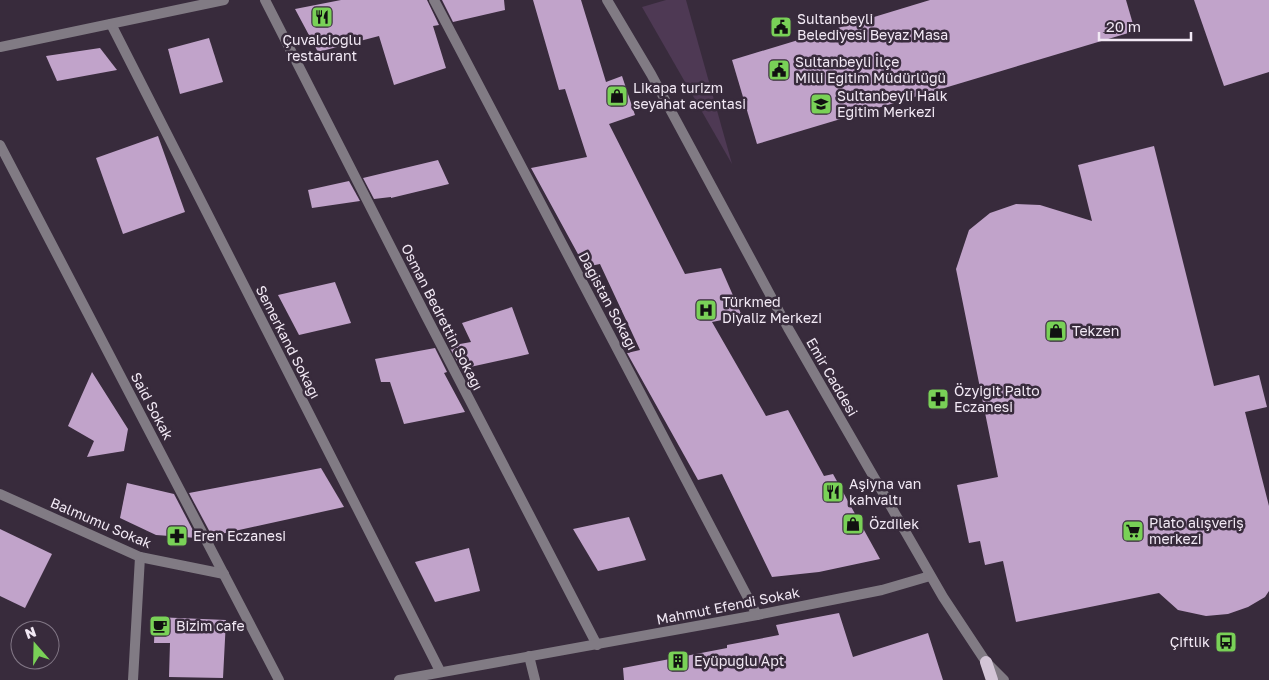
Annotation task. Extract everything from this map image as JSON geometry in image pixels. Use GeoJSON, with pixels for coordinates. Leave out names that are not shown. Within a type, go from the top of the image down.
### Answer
{"type":"FeatureCollection","features":[{"type":"Feature","properties":{"kind":"main road"},"geometry":{"type":"LineString","coordinates":[[986,662],[992,680]]}},
{"type":"Feature","properties":{"kind":"street"},"geometry":{"type":"LineString","coordinates":[[0,47],[224,0]]}},
{"type":"Feature","properties":{"kind":"street","name":"Osman Bedrettin Sokağı"},"geometry":{"type":"LineString","coordinates":[[265,0],[597,645]]}},
{"type":"Feature","properties":{"kind":"street","name":"Dağistan Sokağı"},"geometry":{"type":"LineString","coordinates":[[434,0],[757,615]]}},
{"type":"Feature","properties":{"kind":"street","name":"Emir Caddesi"},"geometry":{"type":"LineString","coordinates":[[607,0],[650,74],[788,328],[930,576],[986,662],[1004,680]]}},
{"type":"Feature","properties":{"kind":"street","name":"Semerkand Sokağı"},"geometry":{"type":"LineString","coordinates":[[111,24],[440,672]]}},
{"type":"Feature","properties":{"kind":"street","name":"Said Sokak"},"geometry":{"type":"LineString","coordinates":[[0,145],[279,680]]}},
{"type":"Feature","properties":{"kind":"street","name":"Balmumu Sokak"},"geometry":{"type":"LineString","coordinates":[[0,494],[140,557],[224,574]]}},
{"type":"Feature","properties":{"kind":"street"},"geometry":{"type":"LineString","coordinates":[[133,680],[140,557]]}},
{"type":"Feature","properties":{"kind":"street","name":"Mahmut Efendi Sokak"},"geometry":{"type":"LineString","coordinates":[[399,680],[757,615],[882,590],[930,576]]}},
{"type":"Feature","properties":{"kind":"street"},"geometry":{"type":"LineString","coordinates":[[529,656],[536,680]]}},
{"type":"Feature","properties":{"kind":"shaded area"},"geometry":{"type":"Polygon","coordinates":[[[666,0],[686,0],[732,164],[642,7],[666,0]]]}},
{"type":"Feature","properties":{"kind":"building"},"geometry":{"type":"Polygon","coordinates":[[[341,0],[427,0],[439,25],[433,26],[446,68],[394,85],[379,36],[318,52],[295,9],[341,0]]]}},
{"type":"Feature","properties":{"kind":"building"},"geometry":{"type":"Polygon","coordinates":[[[442,0],[504,0],[505,10],[453,22],[442,0]]]}},
{"type":"Feature","properties":{"kind":"building"},"geometry":{"type":"Polygon","coordinates":[[[533,0],[581,0],[606,82],[622,76],[635,115],[609,124],[685,274],[721,268],[742,316],[712,322],[766,416],[788,410],[824,476],[833,474],[880,559],[819,572],[772,577],[722,474],[698,480],[627,353],[640,350],[600,264],[585,267],[531,168],[587,157],[565,89],[559,90],[533,0]]]}},
{"type":"Feature","properties":{"kind":"building"},"geometry":{"type":"Polygon","coordinates":[[[930,0],[1126,0],[1135,31],[757,144],[732,60],[930,0]]]}},
{"type":"Feature","properties":{"kind":"building"},"geometry":{"type":"Polygon","coordinates":[[[1194,0],[1269,0],[1269,72],[1224,86],[1194,0]]]}},
{"type":"Feature","properties":{"kind":"building"},"geometry":{"type":"Polygon","coordinates":[[[209,38],[223,82],[180,94],[168,49],[209,38]]]}},
{"type":"Feature","properties":{"kind":"building"},"geometry":{"type":"Polygon","coordinates":[[[100,48],[117,70],[57,81],[46,56],[100,48]]]}},
{"type":"Feature","properties":{"kind":"building"},"geometry":{"type":"Polygon","coordinates":[[[158,136],[185,212],[123,234],[96,158],[158,136]]]}},
{"type":"Feature","properties":{"kind":"building"},"geometry":{"type":"Polygon","coordinates":[[[1154,146],[1214,386],[1259,375],[1267,407],[1245,412],[1269,506],[1269,591],[1265,597],[1248,607],[1228,614],[1206,616],[1178,610],[1159,593],[1016,622],[1003,561],[985,565],[980,541],[969,543],[957,485],[998,477],[956,269],[969,230],[990,213],[1016,204],[1040,205],[1092,221],[1078,165],[1154,146]]]}},
{"type":"Feature","properties":{"kind":"building"},"geometry":{"type":"Polygon","coordinates":[[[438,160],[449,184],[391,198],[374,199],[363,178],[438,160]]]}},
{"type":"Feature","properties":{"kind":"building"},"geometry":{"type":"Polygon","coordinates":[[[349,181],[360,201],[312,208],[308,190],[349,181]]]}},
{"type":"Feature","properties":{"kind":"building"},"geometry":{"type":"Polygon","coordinates":[[[335,282],[351,323],[299,335],[278,295],[335,282]]]}},
{"type":"Feature","properties":{"kind":"building"},"geometry":{"type":"Polygon","coordinates":[[[512,307],[529,354],[461,369],[449,346],[471,342],[462,323],[512,307]]]}},
{"type":"Feature","properties":{"kind":"building"},"geometry":{"type":"Polygon","coordinates":[[[435,348],[447,372],[444,373],[465,412],[404,424],[390,382],[381,382],[375,359],[435,348]]]}},
{"type":"Feature","properties":{"kind":"building"},"geometry":{"type":"Polygon","coordinates":[[[92,372],[128,429],[124,451],[87,457],[94,441],[68,426],[92,372]]]}},
{"type":"Feature","properties":{"kind":"building"},"geometry":{"type":"Polygon","coordinates":[[[321,468],[344,507],[212,536],[189,493],[321,468]]]}},
{"type":"Feature","properties":{"kind":"building"},"geometry":{"type":"Polygon","coordinates":[[[127,483],[174,494],[197,538],[156,535],[120,518],[127,483]]]}},
{"type":"Feature","properties":{"kind":"building"},"geometry":{"type":"Polygon","coordinates":[[[629,517],[646,560],[598,571],[573,529],[629,517]]]}},
{"type":"Feature","properties":{"kind":"building"},"geometry":{"type":"Polygon","coordinates":[[[0,529],[52,554],[25,608],[0,596],[0,529]]]}},
{"type":"Feature","properties":{"kind":"building"},"geometry":{"type":"Polygon","coordinates":[[[469,548],[480,591],[435,602],[415,562],[469,548]]]}},
{"type":"Feature","properties":{"kind":"building"},"geometry":{"type":"Polygon","coordinates":[[[839,613],[853,657],[928,633],[943,680],[624,680],[623,668],[727,648],[727,645],[779,635],[776,625],[839,613]]]}},
{"type":"Feature","properties":{"kind":"building"},"geometry":{"type":"Polygon","coordinates":[[[155,617],[226,620],[223,678],[169,677],[170,643],[154,643],[155,617]]]}},
{"type":"Feature","properties":{"kind":"place","name":"Çuvalcioğlu restaurant"},"geometry":{"type":"Point","coordinates":[322,17]}},
{"type":"Feature","properties":{"kind":"place","name":"Sultanbeyli Belediyesi Beyaz Masa"},"geometry":{"type":"Point","coordinates":[781,27]}},
{"type":"Feature","properties":{"kind":"place","name":"Sultanbeyli İlçe Milli Eğitim Müdürlüğü"},"geometry":{"type":"Point","coordinates":[779,70]}},
{"type":"Feature","properties":{"kind":"place","name":"Likapa turizm seyahat acentasi"},"geometry":{"type":"Point","coordinates":[617,96]}},
{"type":"Feature","properties":{"kind":"place","name":"Sultanbeyli Halk Eğitim Merkezi"},"geometry":{"type":"Point","coordinates":[821,104]}},
{"type":"Feature","properties":{"kind":"place","name":"Türkmed Diyaliz Merkezi"},"geometry":{"type":"Point","coordinates":[706,310]}},
{"type":"Feature","properties":{"kind":"place","name":"Tekzen"},"geometry":{"type":"Point","coordinates":[1056,331]}},
{"type":"Feature","properties":{"kind":"place","name":"Özyiğit Palto Eczanesi"},"geometry":{"type":"Point","coordinates":[938,399]}},
{"type":"Feature","properties":{"kind":"place","name":"Aşiyna van kahvaltı"},"geometry":{"type":"Point","coordinates":[833,492]}},
{"type":"Feature","properties":{"kind":"place","name":"Özdilek"},"geometry":{"type":"Point","coordinates":[853,524]}},
{"type":"Feature","properties":{"kind":"place","name":"Plato alışveriş merkezi"},"geometry":{"type":"Point","coordinates":[1133,531]}},
{"type":"Feature","properties":{"kind":"place","name":"Eren Eczanesi"},"geometry":{"type":"Point","coordinates":[177,536]}},
{"type":"Feature","properties":{"kind":"place","name":"Bizim cafe"},"geometry":{"type":"Point","coordinates":[160,626]}},
{"type":"Feature","properties":{"kind":"place","name":"Çiftlik"},"geometry":{"type":"Point","coordinates":[1226,642]}},
{"type":"Feature","properties":{"kind":"place","name":"Eyüpuğlu Apt"},"geometry":{"type":"Point","coordinates":[678,661]}}]}
